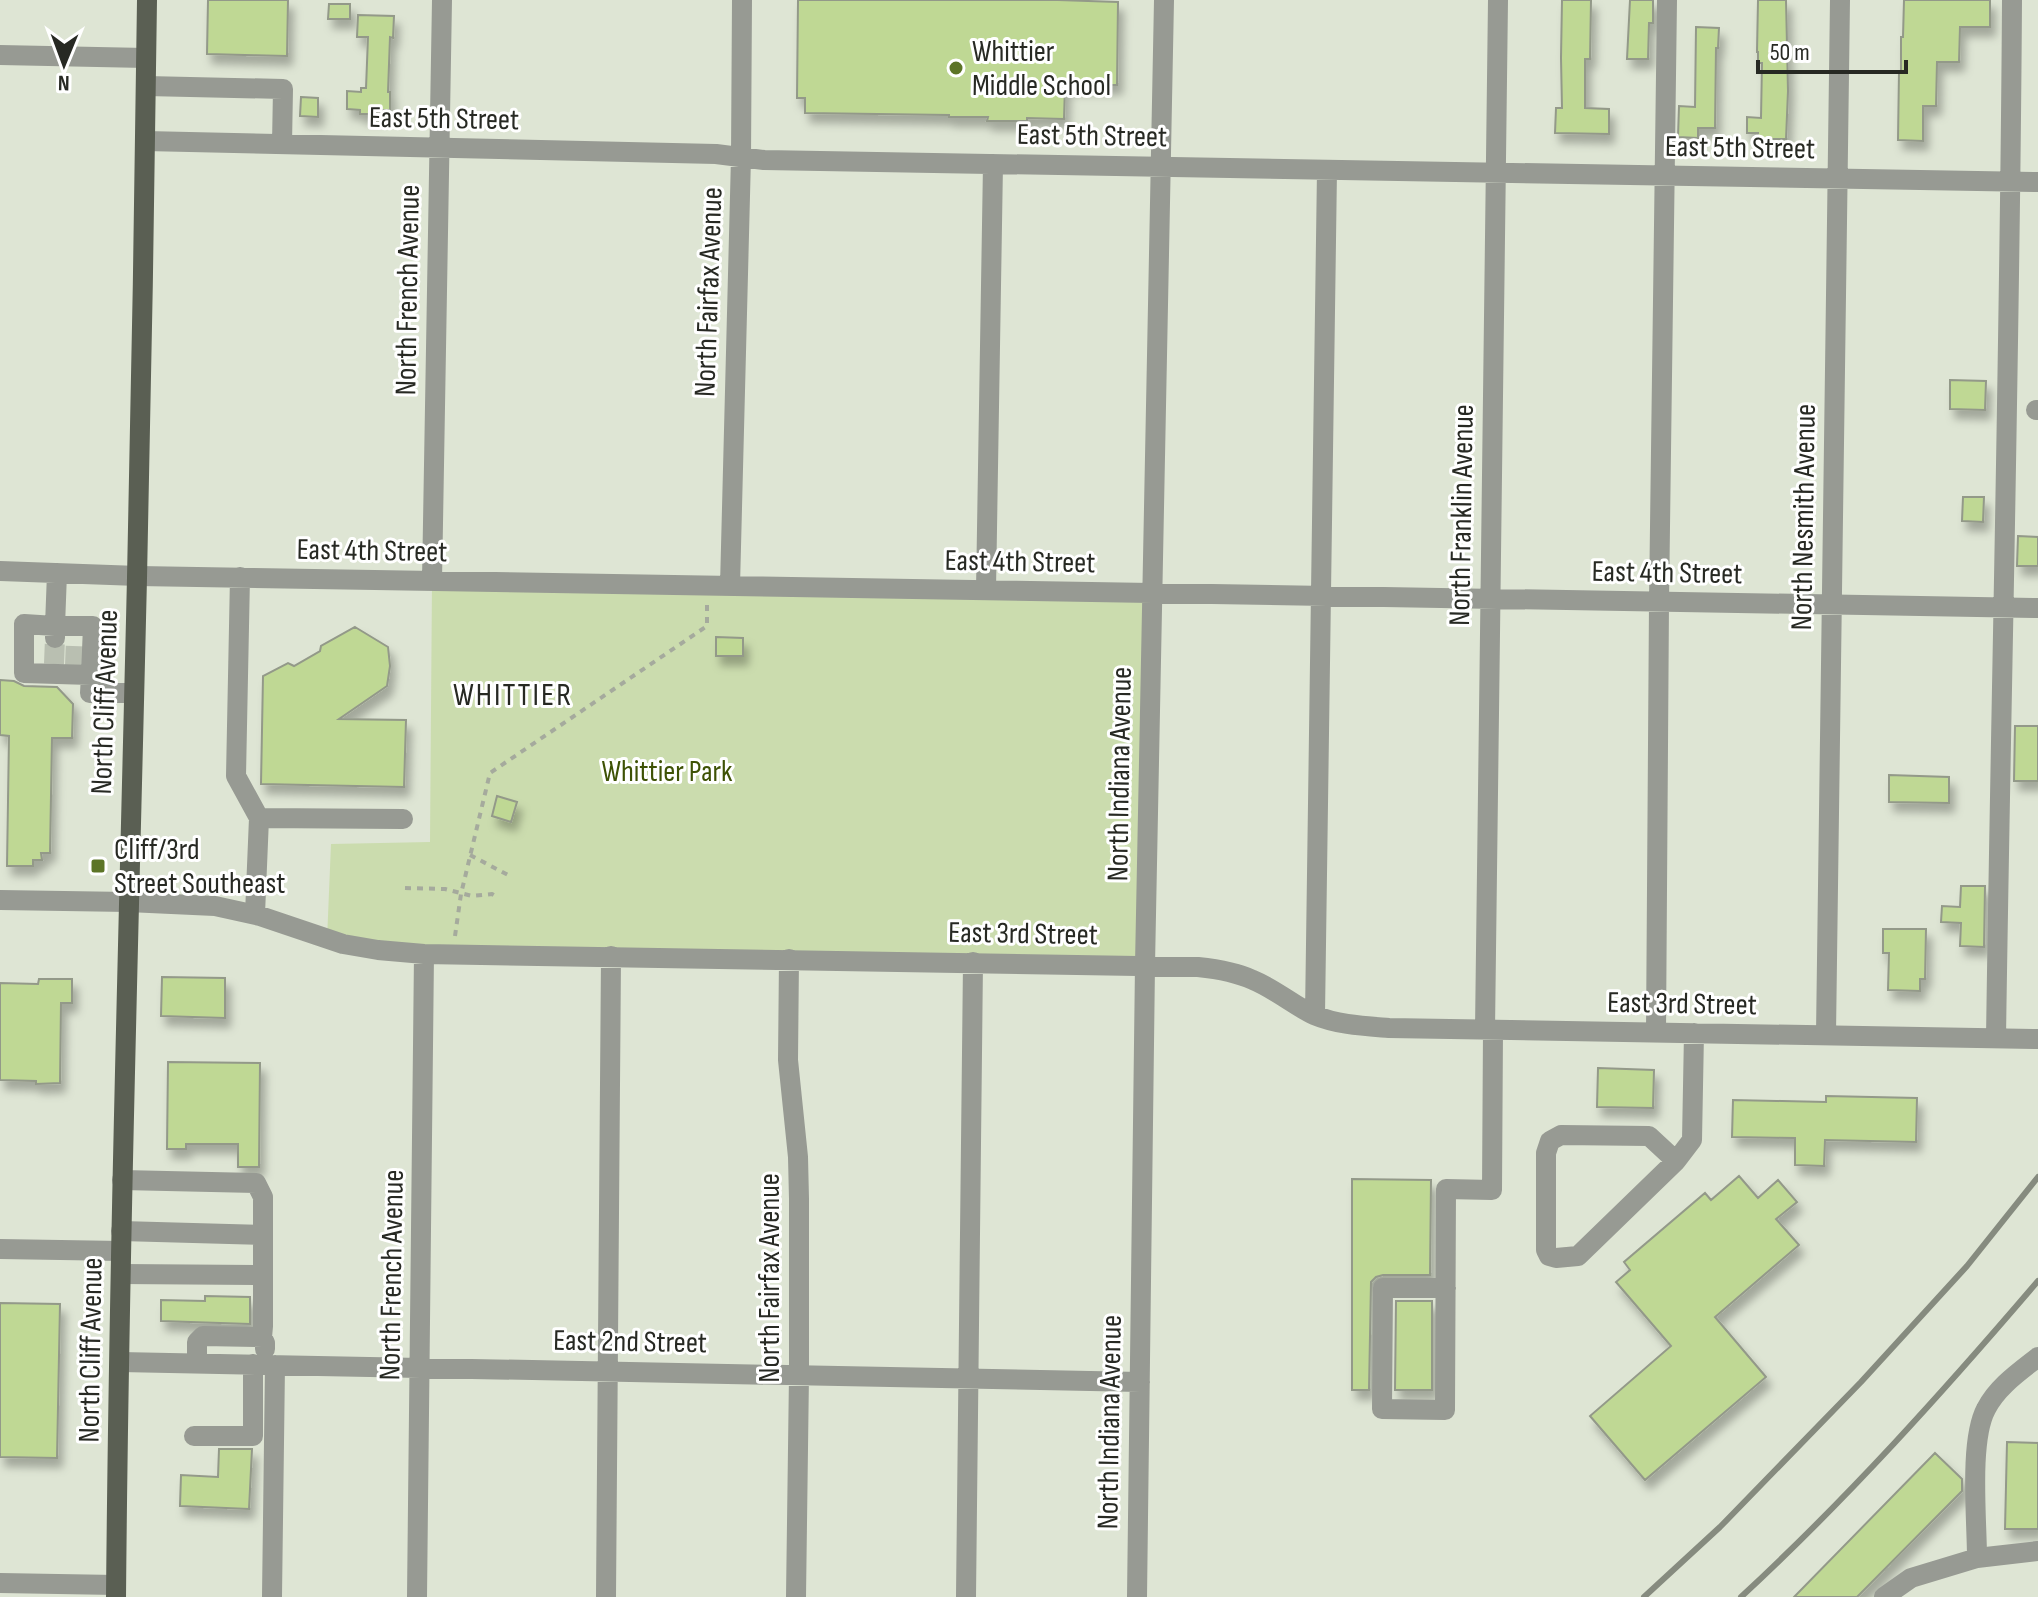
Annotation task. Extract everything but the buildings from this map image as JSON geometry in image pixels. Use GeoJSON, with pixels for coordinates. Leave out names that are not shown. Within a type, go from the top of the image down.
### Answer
{"type":"FeatureCollection","features":[{"type":"Feature","properties":{"kind":"main road","name":"North Cliff Avenue"},"geometry":{"type":"LineString","coordinates":[[116,1591],[147,0]]}},
{"type":"Feature","properties":{"kind":"street","name":"North French Avenue"},"geometry":{"type":"LineString","coordinates":[[432,581],[442,0]]}},
{"type":"Feature","properties":{"kind":"street","name":"North Fairfax Avenue"},"geometry":{"type":"LineString","coordinates":[[730,586],[742,0]]}},
{"type":"Feature","properties":{"kind":"street","name":"North Indiana Avenue"},"geometry":{"type":"LineString","coordinates":[[1137,1597],[1145,965],[1164,0]]}},
{"type":"Feature","properties":{"kind":"street","name":"North Franklin Avenue"},"geometry":{"type":"LineString","coordinates":[[1446,1288],[1446,1189],[1492,1190],[1489,1030],[1490,599],[1498,0]]}},
{"type":"Feature","properties":{"kind":"street"},"geometry":{"type":"LineString","coordinates":[[1656,1033],[1667,0]]}},
{"type":"Feature","properties":{"kind":"street","name":"North Nesmith Avenue"},"geometry":{"type":"LineString","coordinates":[[1826,1034],[1840,0]]}},
{"type":"Feature","properties":{"kind":"street"},"geometry":{"type":"LineString","coordinates":[[1996,1038],[2012,0]]}},
{"type":"Feature","properties":{"kind":"street"},"geometry":{"type":"LineString","coordinates":[[0,55],[146,58]]}},
{"type":"Feature","properties":{"kind":"street"},"geometry":{"type":"LineString","coordinates":[[146,86],[283,89],[282,144]]}},
{"type":"Feature","properties":{"kind":"street","name":"East 5th Street"},"geometry":{"type":"LineString","coordinates":[[145,141],[716,154],[764,160],[2038,182]]}},
{"type":"Feature","properties":{"kind":"street"},"geometry":{"type":"LineString","coordinates":[[986,590],[993,164]]}},
{"type":"Feature","properties":{"kind":"street"},"geometry":{"type":"LineString","coordinates":[[1315,1015],[1327,170]]}},
{"type":"Feature","properties":{"kind":"street","name":"East 4th Street"},"geometry":{"type":"LineString","coordinates":[[0,571],[138,576],[2038,608]]}},
{"type":"Feature","properties":{"kind":"street"},"geometry":{"type":"LineString","coordinates":[[55,632],[57,573]]}},
{"type":"Feature","properties":{"kind":"street"},"geometry":{"type":"LineString","coordinates":[[240,577],[236,776],[259,818],[255,914]]}},
{"type":"Feature","properties":{"kind":"street"},"geometry":{"type":"LineString","coordinates":[[24,624],[55,632],[76,632],[93,626],[70,671],[24,673],[24,624]]}},
{"type":"Feature","properties":{"kind":"street"},"geometry":{"type":"LineString","coordinates":[[70,671],[90,693],[134,693]]}},
{"type":"Feature","properties":{"kind":"street"},"geometry":{"type":"LineString","coordinates":[[259,818],[403,819]]}},
{"type":"Feature","properties":{"kind":"street","name":"East 3rd Street"},"geometry":{"type":"LineString","coordinates":[[0,900],[215,906],[255,914],[343,944],[424,954],[1198,967],[1237,974],[1267,987],[1315,1015],[1330,1021],[1362,1026],[2038,1039]]}},
{"type":"Feature","properties":{"kind":"street","name":"North French Avenue"},"geometry":{"type":"LineString","coordinates":[[417,1597],[424,954]]}},
{"type":"Feature","properties":{"kind":"street"},"geometry":{"type":"LineString","coordinates":[[606,1597],[611,956]]}},
{"type":"Feature","properties":{"kind":"street","name":"North Fairfax Avenue"},"geometry":{"type":"LineString","coordinates":[[789,959],[788,1060],[799,1199],[796,1597]]}},
{"type":"Feature","properties":{"kind":"street"},"geometry":{"type":"LineString","coordinates":[[966,1597],[973,962]]}},
{"type":"Feature","properties":{"kind":"street"},"geometry":{"type":"LineString","coordinates":[[1676,1161],[1649,1136],[1561,1135],[1550,1141],[1546,1153],[1546,1250],[1549,1256],[1578,1256],[1676,1161],[1692,1140],[1694,1033]]}},
{"type":"Feature","properties":{"kind":"street"},"geometry":{"type":"LineString","coordinates":[[122,1180],[256,1183],[263,1197],[262,1337],[265,1343],[272,1597]]}},
{"type":"Feature","properties":{"kind":"street"},"geometry":{"type":"LineString","coordinates":[[0,1249],[263,1235]]}},
{"type":"Feature","properties":{"kind":"street"},"geometry":{"type":"LineString","coordinates":[[121,1274],[263,1275]]}},
{"type":"Feature","properties":{"kind":"street"},"geometry":{"type":"LineString","coordinates":[[1383,1288],[1446,1288],[1445,1410],[1382,1409],[1383,1288]]}},
{"type":"Feature","properties":{"kind":"street"},"geometry":{"type":"LineString","coordinates":[[197,1363],[197,1342],[203,1336],[262,1337]]}},
{"type":"Feature","properties":{"kind":"street"},"geometry":{"type":"LineString","coordinates":[[1977,1558],[1976,1444],[1985,1410],[2003,1385],[2038,1357]]}},
{"type":"Feature","properties":{"kind":"street","name":"East 2nd Street"},"geometry":{"type":"LineString","coordinates":[[120,1362],[1140,1382]]}},
{"type":"Feature","properties":{"kind":"street"},"geometry":{"type":"LineString","coordinates":[[194,1436],[253,1436],[264,1365]]}},
{"type":"Feature","properties":{"kind":"street"},"geometry":{"type":"LineString","coordinates":[[1884,1597],[1911,1578],[1977,1558],[2038,1551]]}},
{"type":"Feature","properties":{"kind":"street"},"geometry":{"type":"LineString","coordinates":[[0,1583],[43,1591],[116,1591]]}},
{"type":"Feature","properties":{"kind":"path"},"geometry":{"type":"LineString","coordinates":[[454,954],[461,894],[490,773],[707,626],[708,585]]}},
{"type":"Feature","properties":{"kind":"path"},"geometry":{"type":"LineString","coordinates":[[470,855],[508,875]]}},
{"type":"Feature","properties":{"kind":"path"},"geometry":{"type":"LineString","coordinates":[[405,888],[445,889],[472,896],[492,894],[497,897]]}},
{"type":"Feature","properties":{"kind":"green space","name":"Whittier Park"},"geometry":{"type":"Polygon","coordinates":[[[432,581],[1152,593],[1145,965],[424,954],[327,940],[331,844],[430,842],[432,581]]]}},
{"type":"Feature","properties":{"kind":"tunnel"},"geometry":{"type":"LineString","coordinates":[[54,664],[55,638]]}},
{"type":"Feature","properties":{"kind":"tunnel"},"geometry":{"type":"LineString","coordinates":[[75,666],[76,639]]}},
{"type":"Feature","properties":{"kind":"railway"},"geometry":{"type":"LineString","coordinates":[[1644,1597],[1720,1527],[1861,1382],[1967,1266],[2038,1177]]}},
{"type":"Feature","properties":{"kind":"railway"},"geometry":{"type":"LineString","coordinates":[[1741,1597],[1894,1444],[2038,1281]]}},
{"type":"Feature","properties":{"kind":"place","name":"Whittier Middle School"},"geometry":{"type":"Point","coordinates":[956,68]}},
{"type":"Feature","properties":{"kind":"place","name":"Cliff/3rd Street Southeast"},"geometry":{"type":"Point","coordinates":[98,866]}},
{"type":"Feature","properties":{"kind":"district","name":"WHITTIER"},"geometry":{"type":"Point","coordinates":[513,694]}}]}
